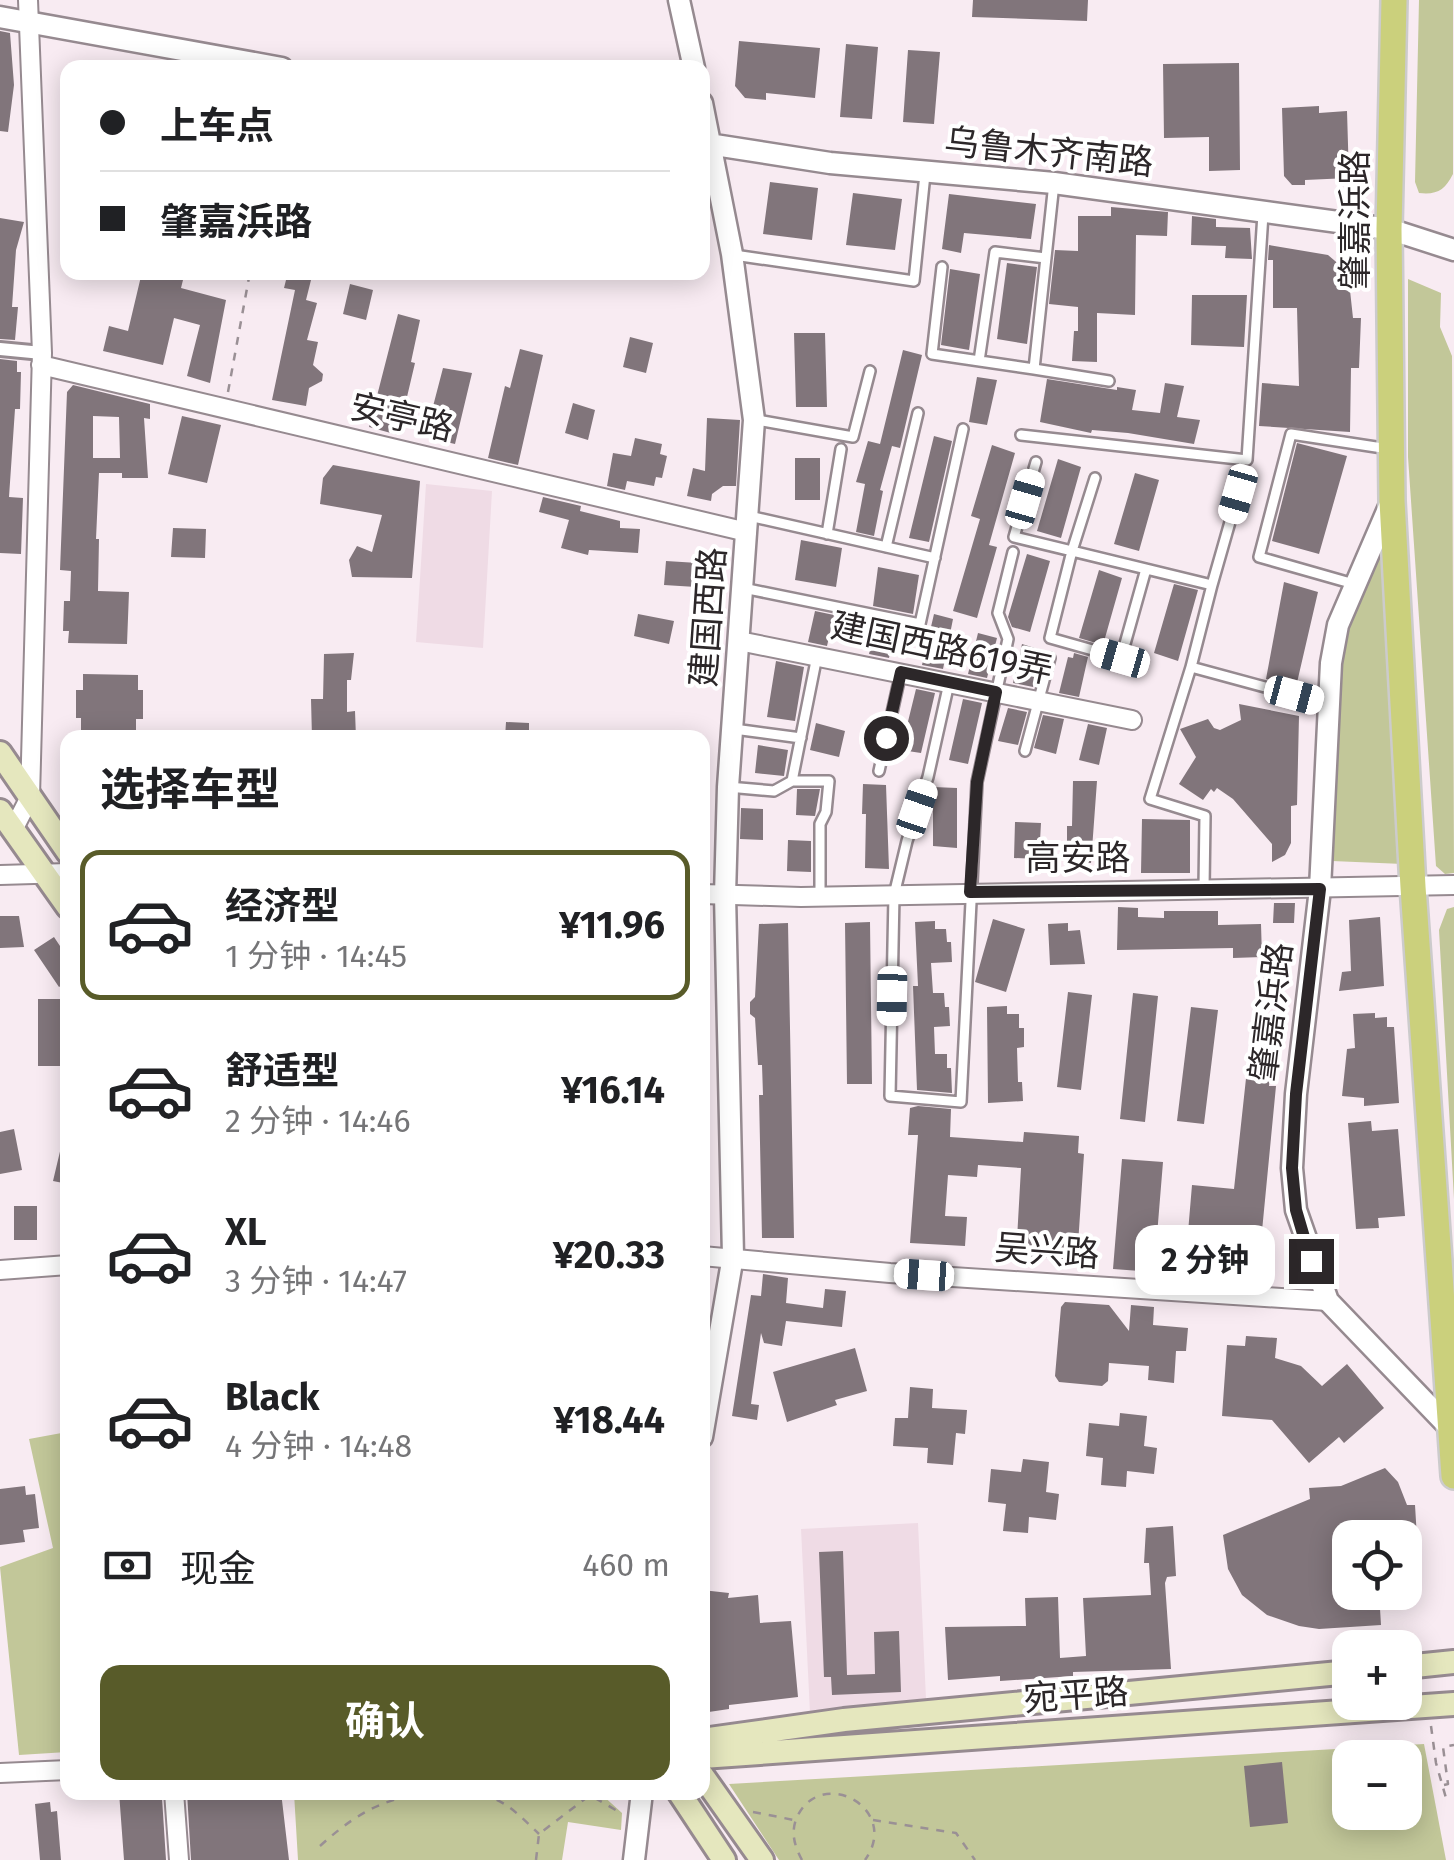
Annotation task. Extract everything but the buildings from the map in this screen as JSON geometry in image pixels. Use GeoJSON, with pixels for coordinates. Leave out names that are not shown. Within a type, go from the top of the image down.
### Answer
{"type":"FeatureCollection","features":[{"type":"Feature","properties":{"kind":"main road","name":"肇嘉浜路"},"geometry":{"type":"LineString","coordinates":[[1394,0],[1389,229],[1392,501],[1413,887],[1454,1476]]}},
{"type":"Feature","properties":{"kind":"main road"},"geometry":{"type":"LineString","coordinates":[[0,753],[60,840]]}},
{"type":"Feature","properties":{"kind":"main road"},"geometry":{"type":"LineString","coordinates":[[7,821],[56,874]]}},
{"type":"Feature","properties":{"kind":"main road"},"geometry":{"type":"LineString","coordinates":[[1422,1665],[1454,1662]]}},
{"type":"Feature","properties":{"kind":"main road","name":"宛平路"},"geometry":{"type":"LineString","coordinates":[[710,1739],[844,1720],[1332,1674]]}},
{"type":"Feature","properties":{"kind":"main road","name":"宛平路"},"geometry":{"type":"LineString","coordinates":[[710,1756],[1454,1704]]}},
{"type":"Feature","properties":{"kind":"main road"},"geometry":{"type":"LineString","coordinates":[[710,1785],[762,1860]]}},
{"type":"Feature","properties":{"kind":"main road"},"geometry":{"type":"LineString","coordinates":[[684,1800],[724,1860]]}},
{"type":"Feature","properties":{"kind":"street"},"geometry":{"type":"LineString","coordinates":[[679,0],[692,60]]}},
{"type":"Feature","properties":{"kind":"street"},"geometry":{"type":"LineString","coordinates":[[0,17],[28,11],[246,60]]}},
{"type":"Feature","properties":{"kind":"street"},"geometry":{"type":"LineString","coordinates":[[7,821],[30,797],[41,359],[28,11]]}},
{"type":"Feature","properties":{"kind":"street","name":"乌鲁木齐南路"},"geometry":{"type":"LineString","coordinates":[[710,144],[830,163],[1054,183],[1264,211],[1389,229],[1454,250]]}},
{"type":"Feature","properties":{"kind":"street","name":"建国西路"},"geometry":{"type":"LineString","coordinates":[[710,157],[732,254],[754,420],[728,787],[725,895],[733,1256],[710,1390]]}},
{"type":"Feature","properties":{"kind":"street"},"geometry":{"type":"LineString","coordinates":[[0,349],[41,359]]}},
{"type":"Feature","properties":{"kind":"street","name":"安亭路"},"geometry":{"type":"LineString","coordinates":[[41,359],[225,408],[748,524]]}},
{"type":"Feature","properties":{"kind":"street","name":"肇嘉浜路"},"geometry":{"type":"LineString","coordinates":[[1392,501],[1338,625],[1328,704],[1320,889],[1296,1094],[1292,1168],[1296,1210],[1328,1301],[1451,1429]]}},
{"type":"Feature","properties":{"kind":"street","name":"建国西路619弄"},"geometry":{"type":"LineString","coordinates":[[739,641],[1132,720]]}},
{"type":"Feature","properties":{"kind":"street"},"geometry":{"type":"LineString","coordinates":[[0,875],[56,874]]}},
{"type":"Feature","properties":{"kind":"street","name":"高安路"},"geometry":{"type":"LineString","coordinates":[[710,894],[1454,886]]}},
{"type":"Feature","properties":{"kind":"street","name":"吴兴路"},"geometry":{"type":"LineString","coordinates":[[710,1256],[890,1273],[1328,1301]]}},
{"type":"Feature","properties":{"kind":"street"},"geometry":{"type":"LineString","coordinates":[[0,1270],[60,1266]]}},
{"type":"Feature","properties":{"kind":"street"},"geometry":{"type":"LineString","coordinates":[[0,1773],[60,1770]]}},
{"type":"Feature","properties":{"kind":"street"},"geometry":{"type":"LineString","coordinates":[[175,1800],[179,1860]]}},
{"type":"Feature","properties":{"kind":"street"},"geometry":{"type":"LineString","coordinates":[[634,1860],[641,1800]]}},
{"type":"Feature","properties":{"kind":"lane"},"geometry":{"type":"LineString","coordinates":[[732,254],[914,282],[925,171]]}},
{"type":"Feature","properties":{"kind":"lane"},"geometry":{"type":"LineString","coordinates":[[1034,369],[1054,183]]}},
{"type":"Feature","properties":{"kind":"lane"},"geometry":{"type":"LineString","coordinates":[[1021,435],[1247,460],[1264,211]]}},
{"type":"Feature","properties":{"kind":"lane"},"geometry":{"type":"LineString","coordinates":[[980,361],[995,252],[1046,258]]}},
{"type":"Feature","properties":{"kind":"lane"},"geometry":{"type":"LineString","coordinates":[[942,266],[932,354],[1109,381]]}},
{"type":"Feature","properties":{"kind":"lane"},"geometry":{"type":"LineString","coordinates":[[754,420],[853,437],[870,371]]}},
{"type":"Feature","properties":{"kind":"lane"},"geometry":{"type":"LineString","coordinates":[[886,548],[918,413]]}},
{"type":"Feature","properties":{"kind":"lane"},"geometry":{"type":"LineString","coordinates":[[743,588],[920,624],[964,429]]}},
{"type":"Feature","properties":{"kind":"lane"},"geometry":{"type":"LineString","coordinates":[[1356,584],[1259,557],[1291,434],[1392,449]]}},
{"type":"Feature","properties":{"kind":"lane"},"geometry":{"type":"LineString","coordinates":[[827,534],[841,449]]}},
{"type":"Feature","properties":{"kind":"lane"},"geometry":{"type":"LineString","coordinates":[[1036,462],[1014,537],[1212,585]]}},
{"type":"Feature","properties":{"kind":"lane"},"geometry":{"type":"LineString","coordinates":[[1095,478],[1050,638],[1120,658],[1146,569]]}},
{"type":"Feature","properties":{"kind":"lane"},"geometry":{"type":"LineString","coordinates":[[1204,890],[1205,816],[1150,799],[1238,494]]}},
{"type":"Feature","properties":{"kind":"lane"},"geometry":{"type":"LineString","coordinates":[[748,524],[827,534],[934,558]]}},
{"type":"Feature","properties":{"kind":"lane"},"geometry":{"type":"LineString","coordinates":[[950,683],[894,895],[890,1096],[961,1102],[977,782],[1008,638],[998,613],[1014,552]]}},
{"type":"Feature","properties":{"kind":"lane"},"geometry":{"type":"LineString","coordinates":[[792,780],[817,655]]}},
{"type":"Feature","properties":{"kind":"lane"},"geometry":{"type":"LineString","coordinates":[[1026,751],[1050,658]]}},
{"type":"Feature","properties":{"kind":"lane"},"geometry":{"type":"LineString","coordinates":[[1191,667],[1328,704]]}},
{"type":"Feature","properties":{"kind":"lane"},"geometry":{"type":"LineString","coordinates":[[879,771],[901,672]]}},
{"type":"Feature","properties":{"kind":"lane"},"geometry":{"type":"LineString","coordinates":[[732,728],[801,738]]}},
{"type":"Feature","properties":{"kind":"lane"},"geometry":{"type":"LineString","coordinates":[[728,787],[774,791],[792,780],[829,781],[826,812],[820,824],[820,896]]}},
{"type":"Feature","properties":{"kind":"path"},"geometry":{"type":"LineString","coordinates":[[225,408],[249,280]]}},
{"type":"Feature","properties":{"kind":"path"},"geometry":{"type":"LineString","coordinates":[[1430,1720],[1446,1798]]}},
{"type":"Feature","properties":{"kind":"path"},"geometry":{"type":"LineString","coordinates":[[1442,1786],[1448,1784],[1443,1746],[1454,1745]]}},
{"type":"Feature","properties":{"kind":"path"},"geometry":{"type":"LineString","coordinates":[[802,1860],[795,1847],[796,1820],[813,1799],[827,1794],[854,1799],[872,1820],[873,1844],[865,1860]]}},
{"type":"Feature","properties":{"kind":"path"},"geometry":{"type":"LineString","coordinates":[[320,1846],[345,1823],[378,1802],[388,1800]]}},
{"type":"Feature","properties":{"kind":"path"},"geometry":{"type":"LineString","coordinates":[[496,1800],[510,1807],[539,1834]]}},
{"type":"Feature","properties":{"kind":"path"},"geometry":{"type":"LineString","coordinates":[[536,1860],[539,1834],[582,1800]]}},
{"type":"Feature","properties":{"kind":"path"},"geometry":{"type":"LineString","coordinates":[[600,1800],[638,1823]]}},
{"type":"Feature","properties":{"kind":"path"},"geometry":{"type":"LineString","coordinates":[[740,1804],[755,1814],[796,1820]]}},
{"type":"Feature","properties":{"kind":"path"},"geometry":{"type":"LineString","coordinates":[[872,1820],[956,1833],[975,1860]]}},
{"type":"Feature","properties":{"kind":"shaded area"},"geometry":{"type":"Polygon","coordinates":[[[426,484],[492,491],[483,648],[416,642],[426,484]]]}},
{"type":"Feature","properties":{"kind":"shaded area"},"geometry":{"type":"Polygon","coordinates":[[[918,1523],[926,1699],[810,1713],[801,1529],[918,1523]]]}},
{"type":"Feature","properties":{"kind":"green space"},"geometry":{"type":"Polygon","coordinates":[[[1419,0],[1453,0],[1453,174],[1440,190],[1425,193],[1419,193],[1415,182],[1419,0]]]}},
{"type":"Feature","properties":{"kind":"green space"},"geometry":{"type":"Polygon","coordinates":[[[1408,279],[1441,293],[1440,327],[1452,356],[1454,873],[1445,874],[1436,866],[1408,457],[1408,279]]]}},
{"type":"Feature","properties":{"kind":"green space"},"geometry":{"type":"Polygon","coordinates":[[[1386,536],[1403,864],[1332,861],[1338,672],[1351,614],[1386,536]]]}},
{"type":"Feature","properties":{"kind":"green space"},"geometry":{"type":"Polygon","coordinates":[[[1454,907],[1454,1199],[1439,930],[1447,909],[1454,907]]]}},
{"type":"Feature","properties":{"kind":"green space"},"geometry":{"type":"Polygon","coordinates":[[[60,1433],[60,1752],[19,1755],[0,1567],[53,1548],[29,1439],[60,1433]]]}},
{"type":"Feature","properties":{"kind":"green space"},"geometry":{"type":"Polygon","coordinates":[[[1424,1744],[1446,1860],[779,1860],[729,1784],[1332,1749],[1332,1830],[1422,1830],[1424,1744]]]}},
{"type":"Feature","properties":{"kind":"green space"},"geometry":{"type":"Polygon","coordinates":[[[294,1800],[608,1800],[622,1813],[621,1830],[568,1822],[562,1860],[298,1860],[294,1800]]]}},
{"type":"Feature","properties":{"kind":"route"},"geometry":{"type":"LineString","coordinates":[[886,738],[901,672],[996,692],[977,782],[970,892],[1320,889],[1296,1094],[1292,1168],[1296,1210],[1311,1261]]}}]}
